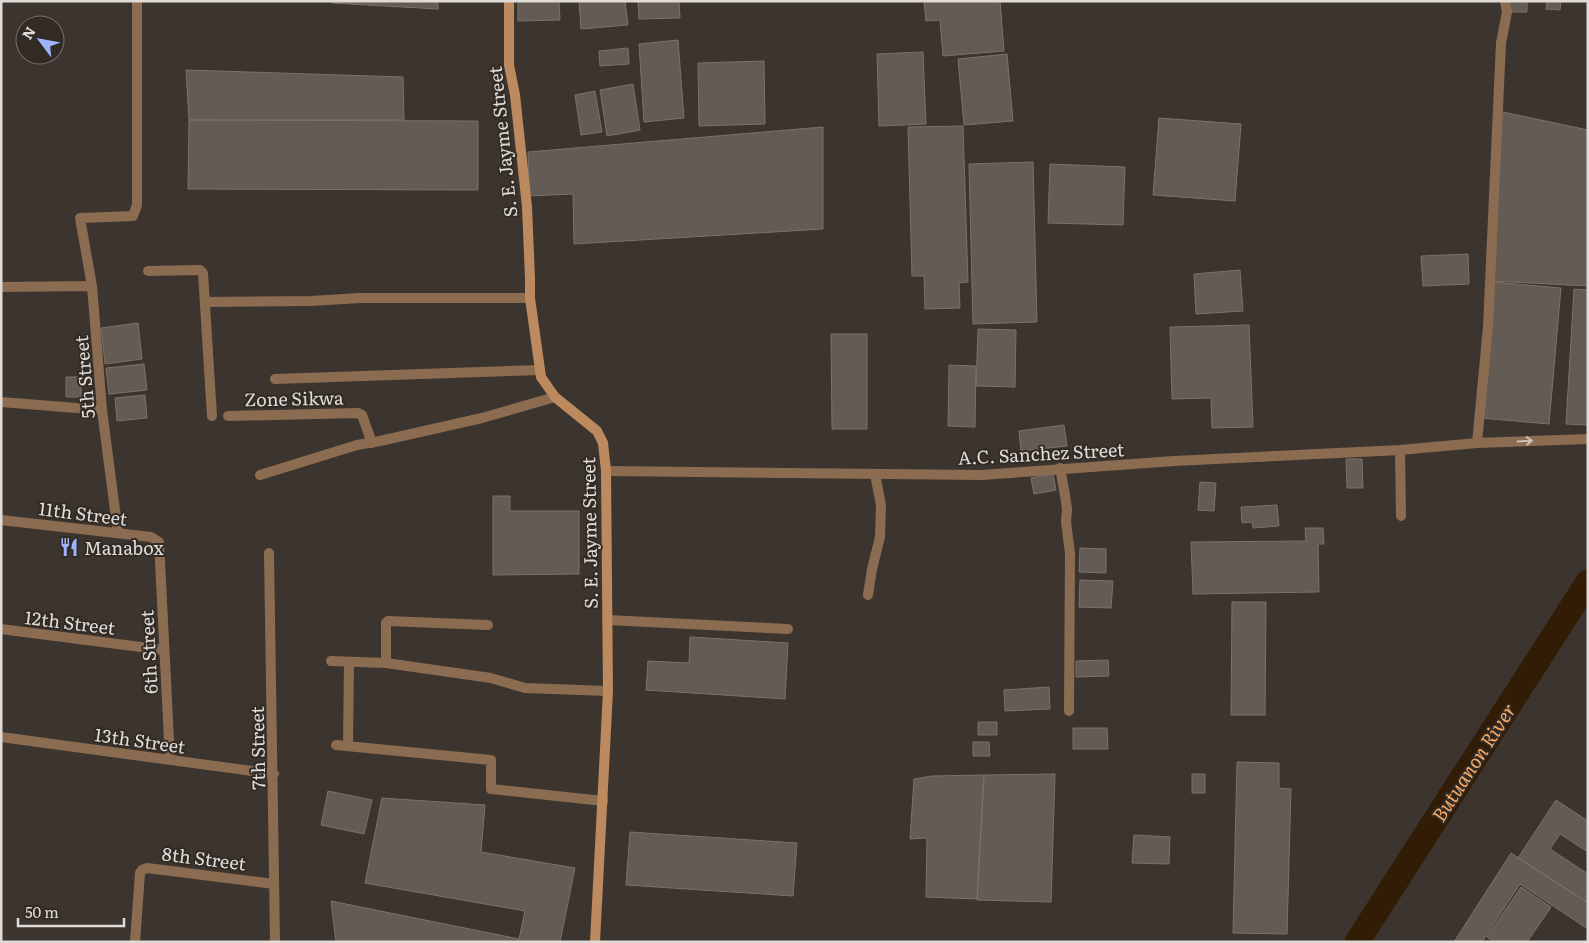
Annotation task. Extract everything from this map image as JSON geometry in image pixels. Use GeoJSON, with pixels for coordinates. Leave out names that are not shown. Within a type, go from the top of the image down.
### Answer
{"type":"FeatureCollection","features":[{"type":"Feature","properties":{"kind":"street","name":"5th Street"},"geometry":{"type":"LineString","coordinates":[[118,534],[102,410],[92,286],[80,218],[133,216],[137,205],[137,1]]}},
{"type":"Feature","properties":{"kind":"street","name":"S. E. Jayme Street"},"geometry":{"type":"LineString","coordinates":[[509,1],[508,65],[514,95],[527,206],[530,298],[541,377],[555,397],[597,431],[603,443],[606,470],[608,691],[595,942]]}},
{"type":"Feature","properties":{"kind":"street"},"geometry":{"type":"LineString","coordinates":[[1477,443],[1488,327],[1501,43],[1506,12],[1505,1]]}},
{"type":"Feature","properties":{"kind":"street"},"geometry":{"type":"LineString","coordinates":[[148,271],[204,272],[212,416]]}},
{"type":"Feature","properties":{"kind":"street"},"geometry":{"type":"LineString","coordinates":[[1,287],[92,286]]}},
{"type":"Feature","properties":{"kind":"street"},"geometry":{"type":"LineString","coordinates":[[205,302],[311,301],[360,298],[530,298]]}},
{"type":"Feature","properties":{"kind":"street"},"geometry":{"type":"LineString","coordinates":[[275,379],[540,370]]}},
{"type":"Feature","properties":{"kind":"street"},"geometry":{"type":"LineString","coordinates":[[260,475],[357,445],[482,418],[555,397]]}},
{"type":"Feature","properties":{"kind":"street"},"geometry":{"type":"LineString","coordinates":[[1,402],[102,410]]}},
{"type":"Feature","properties":{"kind":"street","name":"Zone Sikwa"},"geometry":{"type":"LineString","coordinates":[[228,416],[358,413],[362,415],[372,443]]}},
{"type":"Feature","properties":{"kind":"street","name":"A.C. Sanchez Street"},"geometry":{"type":"LineString","coordinates":[[606,470],[982,475],[1060,468],[1400,450],[1477,443],[1588,439]]}},
{"type":"Feature","properties":{"kind":"street"},"geometry":{"type":"LineString","coordinates":[[1400,450],[1401,516]]}},
{"type":"Feature","properties":{"kind":"street"},"geometry":{"type":"LineString","coordinates":[[1060,468],[1067,509],[1066,522],[1070,553],[1069,711]]}},
{"type":"Feature","properties":{"kind":"street"},"geometry":{"type":"LineString","coordinates":[[868,595],[880,537],[881,505],[875,474]]}},
{"type":"Feature","properties":{"kind":"street","name":"11th Street"},"geometry":{"type":"LineString","coordinates":[[1,520],[151,537],[159,542]]}},
{"type":"Feature","properties":{"kind":"street","name":"6th Street"},"geometry":{"type":"LineString","coordinates":[[159,542],[170,760]]}},
{"type":"Feature","properties":{"kind":"street","name":"7th Street"},"geometry":{"type":"LineString","coordinates":[[269,553],[274,774],[275,942]]}},
{"type":"Feature","properties":{"kind":"street"},"geometry":{"type":"LineString","coordinates":[[607,620],[788,628]]}},
{"type":"Feature","properties":{"kind":"street"},"geometry":{"type":"LineString","coordinates":[[386,663],[386,623],[388,621],[488,625]]}},
{"type":"Feature","properties":{"kind":"street","name":"12th Street"},"geometry":{"type":"LineString","coordinates":[[1,629],[164,650]]}},
{"type":"Feature","properties":{"kind":"street"},"geometry":{"type":"LineString","coordinates":[[331,661],[386,663],[491,678],[525,688],[608,691]]}},
{"type":"Feature","properties":{"kind":"street"},"geometry":{"type":"LineString","coordinates":[[348,746],[349,662]]}},
{"type":"Feature","properties":{"kind":"street","name":"13th Street"},"geometry":{"type":"LineString","coordinates":[[1,737],[274,774]]}},
{"type":"Feature","properties":{"kind":"street"},"geometry":{"type":"LineString","coordinates":[[336,745],[491,760],[491,789],[603,801]]}},
{"type":"Feature","properties":{"kind":"street","name":"8th Street"},"geometry":{"type":"LineString","coordinates":[[135,942],[140,873],[142,870],[147,868],[274,884]]}},
{"type":"Feature","properties":{"kind":"building"},"geometry":{"type":"Polygon","coordinates":[[[332,1],[438,1],[438,9],[332,3],[332,1]]]}},
{"type":"Feature","properties":{"kind":"building"},"geometry":{"type":"Polygon","coordinates":[[[518,1],[559,1],[560,20],[518,21],[518,1]]]}},
{"type":"Feature","properties":{"kind":"building"},"geometry":{"type":"Polygon","coordinates":[[[579,1],[625,1],[628,25],[581,29],[579,1]]]}},
{"type":"Feature","properties":{"kind":"building"},"geometry":{"type":"Polygon","coordinates":[[[638,1],[679,1],[680,18],[639,19],[638,1]]]}},
{"type":"Feature","properties":{"kind":"building"},"geometry":{"type":"Polygon","coordinates":[[[924,1],[1000,1],[1004,51],[943,56],[940,20],[926,21],[924,1]]]}},
{"type":"Feature","properties":{"kind":"building"},"geometry":{"type":"Polygon","coordinates":[[[1510,1],[1527,1],[1527,12],[1510,12],[1510,1]]]}},
{"type":"Feature","properties":{"kind":"building"},"geometry":{"type":"Polygon","coordinates":[[[1547,1],[1561,1],[1560,10],[1546,9],[1547,1]]]}},
{"type":"Feature","properties":{"kind":"building"},"geometry":{"type":"Polygon","coordinates":[[[678,40],[684,118],[644,122],[639,44],[678,40]]]}},
{"type":"Feature","properties":{"kind":"building"},"geometry":{"type":"Polygon","coordinates":[[[628,48],[629,64],[600,66],[599,51],[628,48]]]}},
{"type":"Feature","properties":{"kind":"building"},"geometry":{"type":"Polygon","coordinates":[[[923,52],[926,124],[879,126],[877,54],[923,52]]]}},
{"type":"Feature","properties":{"kind":"building"},"geometry":{"type":"Polygon","coordinates":[[[1007,54],[1013,121],[964,125],[958,59],[1007,54]]]}},
{"type":"Feature","properties":{"kind":"building"},"geometry":{"type":"Polygon","coordinates":[[[764,61],[765,124],[699,126],[698,63],[764,61]]]}},
{"type":"Feature","properties":{"kind":"building"},"geometry":{"type":"Polygon","coordinates":[[[186,70],[403,77],[404,120],[189,120],[186,70]]]}},
{"type":"Feature","properties":{"kind":"building"},"geometry":{"type":"Polygon","coordinates":[[[633,84],[640,130],[607,136],[600,90],[633,84]]]}},
{"type":"Feature","properties":{"kind":"building"},"geometry":{"type":"Polygon","coordinates":[[[595,91],[602,132],[581,135],[575,95],[595,91]]]}},
{"type":"Feature","properties":{"kind":"building"},"geometry":{"type":"Polygon","coordinates":[[[1498,111],[1588,130],[1588,286],[1490,281],[1498,111]]]}},
{"type":"Feature","properties":{"kind":"building"},"geometry":{"type":"Polygon","coordinates":[[[1159,118],[1241,124],[1235,201],[1153,195],[1159,118]]]}},
{"type":"Feature","properties":{"kind":"building"},"geometry":{"type":"Polygon","coordinates":[[[189,120],[478,121],[478,190],[188,189],[189,120]]]}},
{"type":"Feature","properties":{"kind":"building"},"geometry":{"type":"Polygon","coordinates":[[[963,126],[968,282],[959,283],[960,308],[925,309],[924,276],[912,276],[908,127],[963,126]]]}},
{"type":"Feature","properties":{"kind":"building"},"geometry":{"type":"Polygon","coordinates":[[[823,127],[823,229],[574,244],[573,194],[529,196],[528,152],[823,127]]]}},
{"type":"Feature","properties":{"kind":"building"},"geometry":{"type":"Polygon","coordinates":[[[1033,162],[1037,322],[973,324],[969,164],[1033,162]]]}},
{"type":"Feature","properties":{"kind":"building"},"geometry":{"type":"Polygon","coordinates":[[[1050,164],[1125,167],[1123,225],[1048,223],[1050,164]]]}},
{"type":"Feature","properties":{"kind":"building"},"geometry":{"type":"Polygon","coordinates":[[[1468,254],[1469,284],[1423,286],[1421,256],[1468,254]]]}},
{"type":"Feature","properties":{"kind":"building"},"geometry":{"type":"Polygon","coordinates":[[[1240,270],[1243,311],[1196,314],[1194,274],[1240,270]]]}},
{"type":"Feature","properties":{"kind":"building"},"geometry":{"type":"Polygon","coordinates":[[[1493,282],[1561,288],[1549,424],[1481,418],[1493,282]]]}},
{"type":"Feature","properties":{"kind":"building"},"geometry":{"type":"Polygon","coordinates":[[[1574,289],[1588,290],[1588,425],[1566,424],[1574,289]]]}},
{"type":"Feature","properties":{"kind":"building"},"geometry":{"type":"Polygon","coordinates":[[[138,323],[142,359],[105,364],[101,328],[138,323]]]}},
{"type":"Feature","properties":{"kind":"building"},"geometry":{"type":"Polygon","coordinates":[[[1249,325],[1253,427],[1212,428],[1211,398],[1172,399],[1170,327],[1249,325]]]}},
{"type":"Feature","properties":{"kind":"building"},"geometry":{"type":"Polygon","coordinates":[[[978,329],[1016,330],[1015,387],[976,386],[978,329]]]}},
{"type":"Feature","properties":{"kind":"building"},"geometry":{"type":"Polygon","coordinates":[[[831,334],[867,334],[867,429],[832,429],[831,334]]]}},
{"type":"Feature","properties":{"kind":"building"},"geometry":{"type":"Polygon","coordinates":[[[144,364],[147,390],[109,394],[106,368],[144,364]]]}},
{"type":"Feature","properties":{"kind":"building"},"geometry":{"type":"Polygon","coordinates":[[[949,365],[976,366],[975,427],[948,426],[949,365]]]}},
{"type":"Feature","properties":{"kind":"building"},"geometry":{"type":"Polygon","coordinates":[[[66,377],[81,377],[81,397],[66,397],[66,377]]]}},
{"type":"Feature","properties":{"kind":"building"},"geometry":{"type":"Polygon","coordinates":[[[145,395],[147,418],[117,421],[115,398],[145,395]]]}},
{"type":"Feature","properties":{"kind":"building"},"geometry":{"type":"Polygon","coordinates":[[[1064,425],[1067,446],[1021,451],[1019,431],[1064,425]]]}},
{"type":"Feature","properties":{"kind":"building"},"geometry":{"type":"Polygon","coordinates":[[[1346,459],[1362,459],[1363,488],[1347,488],[1346,459]]]}},
{"type":"Feature","properties":{"kind":"building"},"geometry":{"type":"Polygon","coordinates":[[[1053,474],[1056,490],[1034,494],[1031,478],[1053,474]]]}},
{"type":"Feature","properties":{"kind":"building"},"geometry":{"type":"Polygon","coordinates":[[[1200,482],[1216,483],[1214,511],[1198,510],[1200,482]]]}},
{"type":"Feature","properties":{"kind":"building"},"geometry":{"type":"Polygon","coordinates":[[[493,496],[510,496],[510,511],[579,511],[579,574],[493,575],[493,496]]]}},
{"type":"Feature","properties":{"kind":"building"},"geometry":{"type":"Polygon","coordinates":[[[1277,505],[1279,526],[1253,528],[1252,522],[1242,523],[1241,507],[1277,505]]]}},
{"type":"Feature","properties":{"kind":"building"},"geometry":{"type":"Polygon","coordinates":[[[1305,528],[1323,528],[1324,544],[1318,544],[1319,592],[1193,594],[1191,542],[1306,541],[1305,528]]]}},
{"type":"Feature","properties":{"kind":"building"},"geometry":{"type":"Polygon","coordinates":[[[1080,548],[1106,549],[1106,573],[1079,572],[1080,548]]]}},
{"type":"Feature","properties":{"kind":"building"},"geometry":{"type":"Polygon","coordinates":[[[1080,580],[1113,581],[1111,608],[1079,607],[1080,580]]]}},
{"type":"Feature","properties":{"kind":"building"},"geometry":{"type":"Polygon","coordinates":[[[1232,602],[1266,602],[1265,715],[1231,715],[1232,602]]]}},
{"type":"Feature","properties":{"kind":"building"},"geometry":{"type":"Polygon","coordinates":[[[690,637],[788,643],[785,699],[646,690],[648,661],[689,663],[690,637]]]}},
{"type":"Feature","properties":{"kind":"building"},"geometry":{"type":"Polygon","coordinates":[[[1108,660],[1109,676],[1076,677],[1076,661],[1108,660]]]}},
{"type":"Feature","properties":{"kind":"building"},"geometry":{"type":"Polygon","coordinates":[[[1049,687],[1050,709],[1005,711],[1004,690],[1049,687]]]}},
{"type":"Feature","properties":{"kind":"building"},"geometry":{"type":"Polygon","coordinates":[[[978,722],[997,722],[997,735],[978,735],[978,722]]]}},
{"type":"Feature","properties":{"kind":"building"},"geometry":{"type":"Polygon","coordinates":[[[1073,728],[1107,728],[1108,749],[1073,749],[1073,728]]]}},
{"type":"Feature","properties":{"kind":"building"},"geometry":{"type":"Polygon","coordinates":[[[973,742],[989,742],[990,756],[973,756],[973,742]]]}},
{"type":"Feature","properties":{"kind":"building"},"geometry":{"type":"Polygon","coordinates":[[[1237,762],[1279,763],[1279,788],[1291,789],[1287,934],[1233,933],[1237,762]]]}},
{"type":"Feature","properties":{"kind":"building"},"geometry":{"type":"Polygon","coordinates":[[[1055,774],[1051,902],[977,900],[984,775],[1055,774]]]}},
{"type":"Feature","properties":{"kind":"building"},"geometry":{"type":"Polygon","coordinates":[[[1192,774],[1205,774],[1205,793],[1192,793],[1192,774]]]}},
{"type":"Feature","properties":{"kind":"building"},"geometry":{"type":"Polygon","coordinates":[[[984,775],[977,899],[926,897],[927,838],[910,839],[914,779],[932,776],[984,775]]]}},
{"type":"Feature","properties":{"kind":"building"},"geometry":{"type":"Polygon","coordinates":[[[328,791],[372,800],[364,834],[321,825],[328,791]]]}},
{"type":"Feature","properties":{"kind":"building"},"geometry":{"type":"Polygon","coordinates":[[[382,798],[485,805],[481,852],[575,868],[560,942],[336,942],[331,901],[519,939],[525,911],[365,883],[382,798]]]}},
{"type":"Feature","properties":{"kind":"building"},"geometry":{"type":"Polygon","coordinates":[[[1556,800],[1588,821],[1588,852],[1560,834],[1550,849],[1588,874],[1588,903],[1518,858],[1556,800]]]}},
{"type":"Feature","properties":{"kind":"building"},"geometry":{"type":"Polygon","coordinates":[[[630,832],[797,843],[793,896],[626,885],[630,832]]]}},
{"type":"Feature","properties":{"kind":"building"},"geometry":{"type":"Polygon","coordinates":[[[1134,835],[1170,837],[1169,864],[1132,863],[1134,835]]]}},
{"type":"Feature","properties":{"kind":"building"},"geometry":{"type":"Polygon","coordinates":[[[1511,853],[1588,903],[1588,929],[1520,884],[1482,942],[1454,942],[1511,853]]]}},
{"type":"Feature","properties":{"kind":"building"},"geometry":{"type":"Polygon","coordinates":[[[1521,887],[1551,907],[1527,942],[1494,942],[1487,937],[1521,887]]]}},
{"type":"Feature","properties":{"kind":"waterway","name":"Butuanon River"},"geometry":{"type":"LineString","coordinates":[[1357,942],[1588,582]]}},
{"type":"Feature","properties":{"kind":"place","name":"Manabox"},"geometry":{"type":"Point","coordinates":[69,547]}}]}
